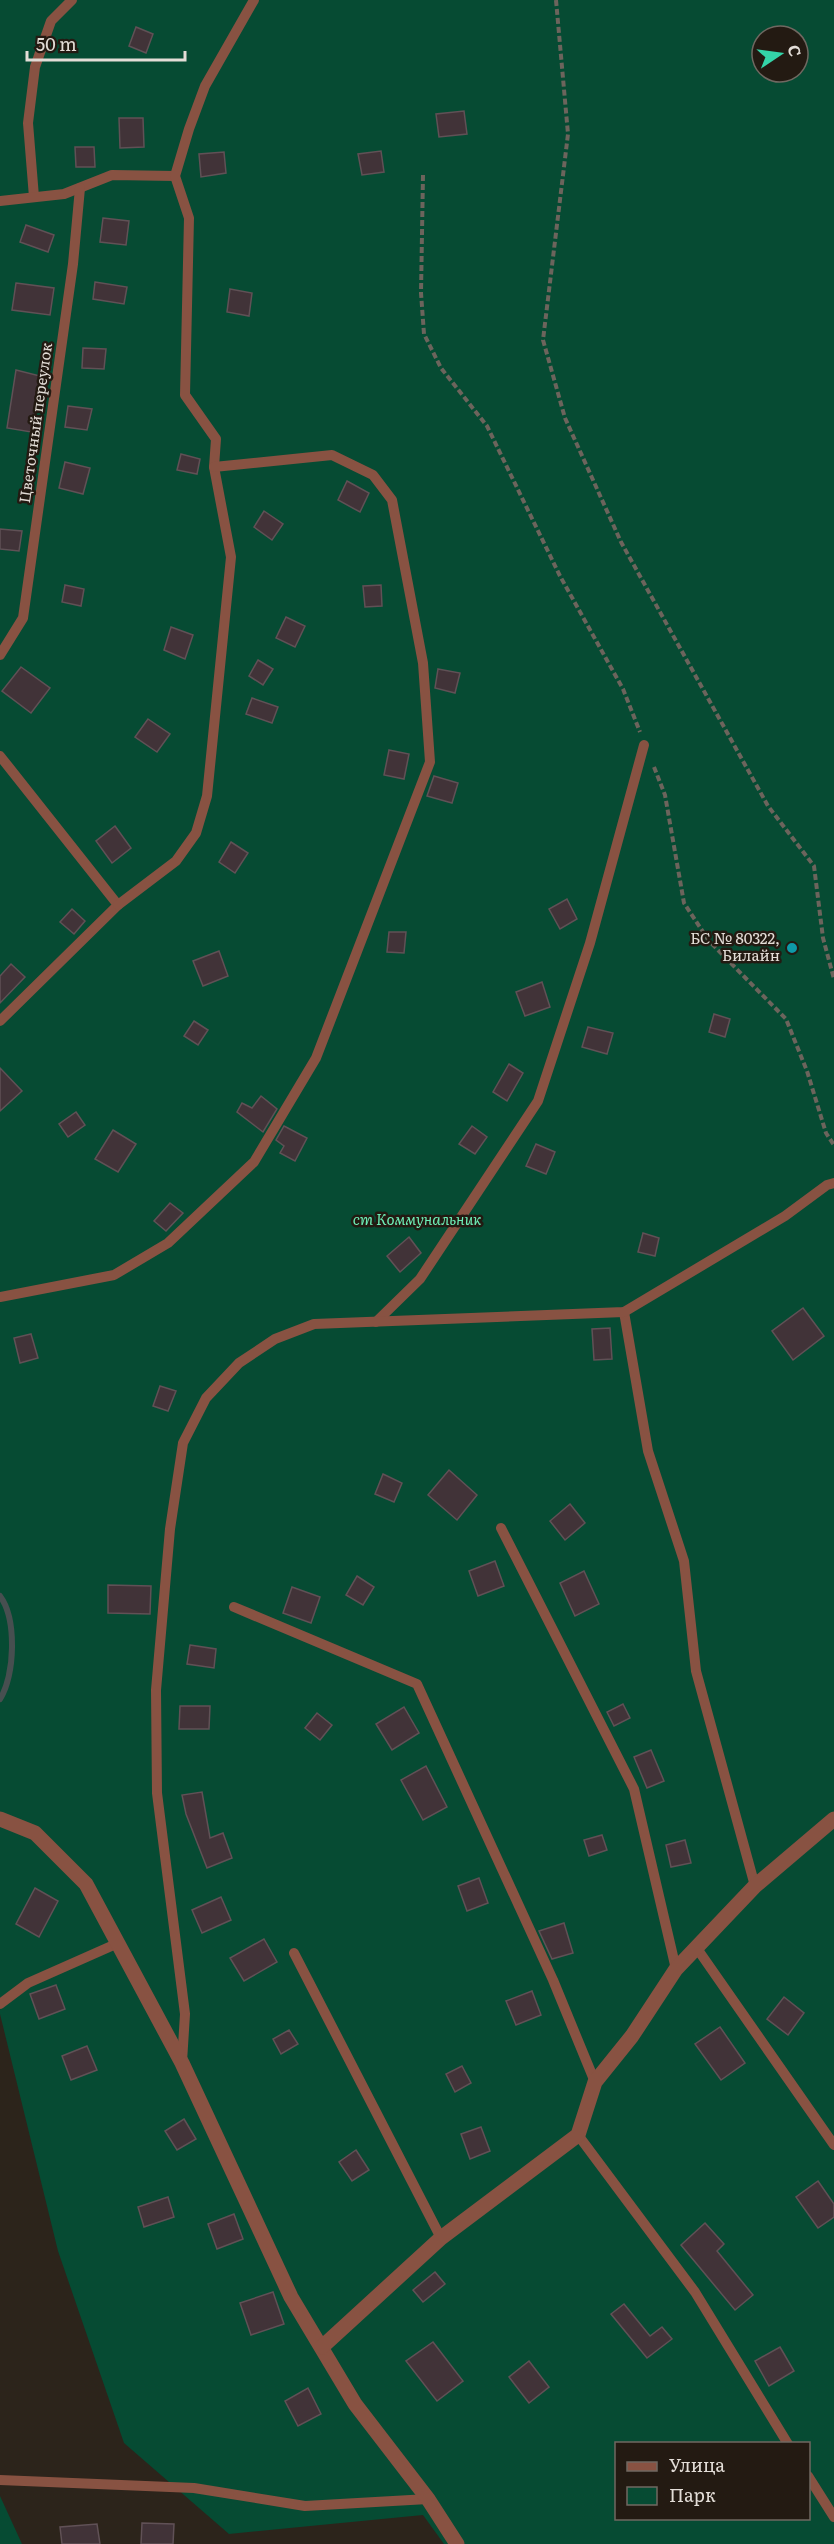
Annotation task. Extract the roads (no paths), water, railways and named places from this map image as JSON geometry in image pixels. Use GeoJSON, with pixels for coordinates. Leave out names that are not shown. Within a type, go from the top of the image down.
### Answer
{"type":"FeatureCollection","features":[{"type":"Feature","properties":{"kind":"street"},"geometry":{"type":"LineString","coordinates":[[0,1819],[35,1833],[86,1884],[116,1944],[182,2063],[291,2297],[355,2404],[428,2499],[457,2544]]}},
{"type":"Feature","properties":{"kind":"street"},"geometry":{"type":"LineString","coordinates":[[322,2347],[441,2238],[578,2135],[595,2082],[632,2036],[676,1969],[755,1886],[834,1819]]}},
{"type":"Feature","properties":{"kind":"lane"},"geometry":{"type":"LineString","coordinates":[[34,197],[28,123],[36,67],[51,21],[72,0]]}},
{"type":"Feature","properties":{"kind":"lane"},"geometry":{"type":"LineString","coordinates":[[0,1021],[118,905],[176,861],[196,833],[207,796],[231,557],[214,467],[216,439],[185,395],[189,218],[175,176],[205,86],[254,0]]}},
{"type":"Feature","properties":{"kind":"lane"},"geometry":{"type":"LineString","coordinates":[[0,201],[64,194],[112,176],[175,176]]}},
{"type":"Feature","properties":{"kind":"lane","name":"Цветочный переулок"},"geometry":{"type":"LineString","coordinates":[[0,655],[23,618],[74,264],[80,188]]}},
{"type":"Feature","properties":{"kind":"lane"},"geometry":{"type":"LineString","coordinates":[[0,1297],[114,1275],[168,1244],[254,1162],[316,1058],[430,762],[423,663],[392,500],[373,475],[332,455],[214,467]]}},
{"type":"Feature","properties":{"kind":"lane"},"geometry":{"type":"LineString","coordinates":[[376,1322],[420,1279],[538,1101],[590,943],[644,745]]}},
{"type":"Feature","properties":{"kind":"lane"},"geometry":{"type":"LineString","coordinates":[[0,756],[118,905]]}},
{"type":"Feature","properties":{"kind":"lane"},"geometry":{"type":"LineString","coordinates":[[182,2063],[184,2014],[157,1793],[156,1690],[170,1529],[183,1443],[206,1398],[239,1363],[275,1339],[314,1324],[624,1312],[785,1216],[826,1185],[834,1183]]}},
{"type":"Feature","properties":{"kind":"lane"},"geometry":{"type":"LineString","coordinates":[[624,1312],[648,1451],[684,1561],[696,1671],[755,1886]]}},
{"type":"Feature","properties":{"kind":"lane"},"geometry":{"type":"LineString","coordinates":[[501,1528],[634,1789],[676,1969]]}},
{"type":"Feature","properties":{"kind":"lane"},"geometry":{"type":"LineString","coordinates":[[234,1607],[417,1684],[553,1980],[595,2082]]}},
{"type":"Feature","properties":{"kind":"lane"},"geometry":{"type":"LineString","coordinates":[[0,2004],[28,1983],[116,1944]]}},
{"type":"Feature","properties":{"kind":"lane"},"geometry":{"type":"LineString","coordinates":[[696,1947],[834,2145]]}},
{"type":"Feature","properties":{"kind":"lane"},"geometry":{"type":"LineString","coordinates":[[294,1953],[441,2238]]}},
{"type":"Feature","properties":{"kind":"lane"},"geometry":{"type":"LineString","coordinates":[[578,2135],[695,2292],[787,2442]]}},
{"type":"Feature","properties":{"kind":"lane"},"geometry":{"type":"LineString","coordinates":[[810,2479],[834,2517]]}},
{"type":"Feature","properties":{"kind":"lane"},"geometry":{"type":"LineString","coordinates":[[0,2480],[194,2488],[306,2506],[428,2499]]}},
{"type":"Feature","properties":{"kind":"waterway"},"geometry":{"type":"LineString","coordinates":[[0,1596],[9,1619],[12,1648],[9,1676],[0,1699]]}},
{"type":"Feature","properties":{"kind":"place","name":"БС № 80322, Билайн"},"geometry":{"type":"Point","coordinates":[792,948]}},
{"type":"Feature","properties":{"kind":"park label","name":"ст Коммунальник"},"geometry":{"type":"Point","coordinates":[417,1220]}}]}
